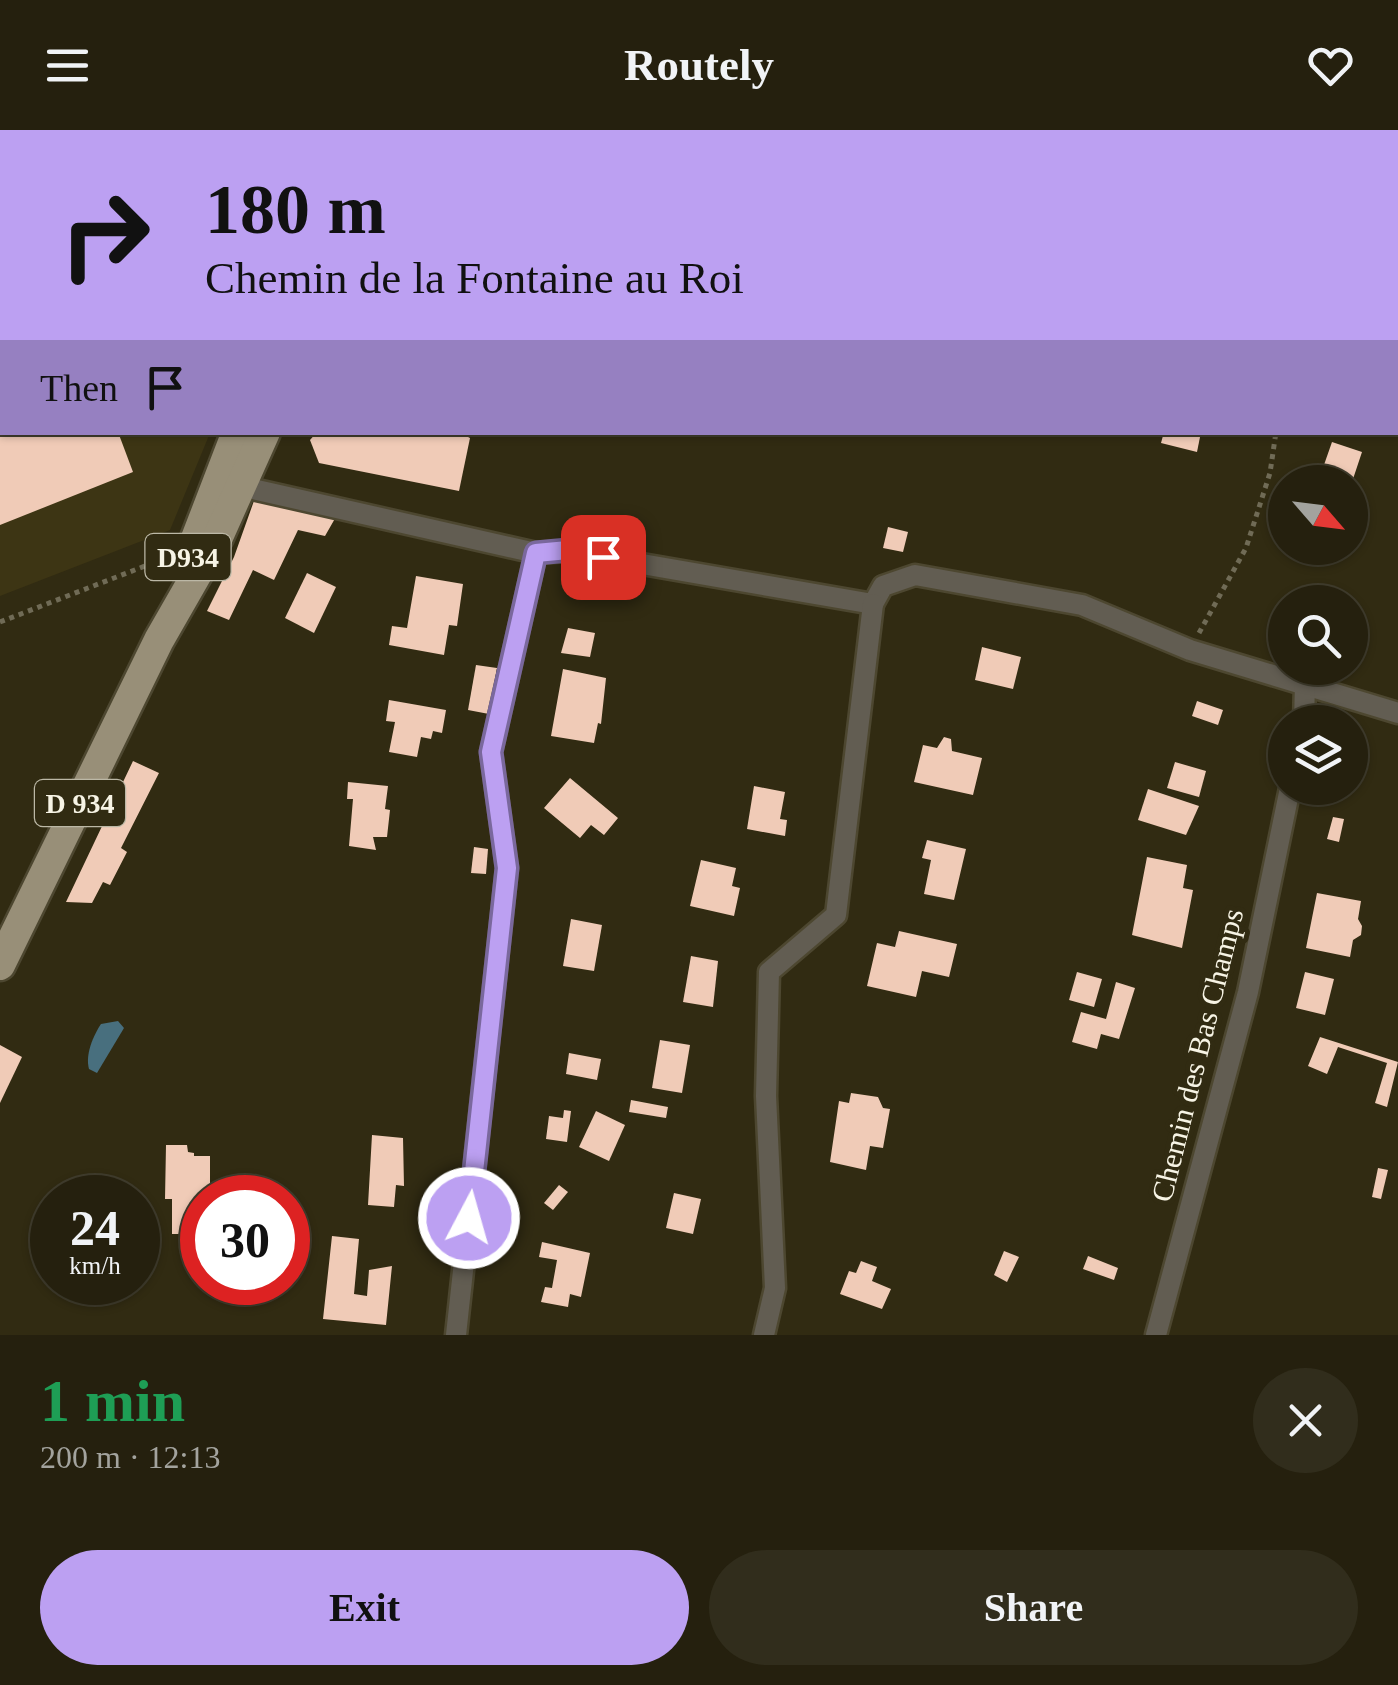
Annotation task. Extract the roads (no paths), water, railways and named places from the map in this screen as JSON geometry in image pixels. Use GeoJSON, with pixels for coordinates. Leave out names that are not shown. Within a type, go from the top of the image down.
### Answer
{"type":"FeatureCollection","features":[{"type":"Feature","properties":{"kind":"main road"},"geometry":{"type":"LineString","coordinates":[[231,479],[237,435]]}},
{"type":"Feature","properties":{"kind":"main road","name":"D 934"},"geometry":{"type":"LineString","coordinates":[[0,966],[159,640],[218,537],[231,479],[263,435]]}},
{"type":"Feature","properties":{"kind":"street"},"geometry":{"type":"LineString","coordinates":[[231,479],[536,553],[568,550],[873,604]]}},
{"type":"Feature","properties":{"kind":"street"},"geometry":{"type":"LineString","coordinates":[[456,1335],[507,868],[491,752],[536,553]]}},
{"type":"Feature","properties":{"kind":"street"},"geometry":{"type":"LineString","coordinates":[[764,1335],[774,1288],[766,1096],[769,972],[836,916],[873,604],[882,586],[915,574],[1082,605],[1190,650],[1268,673]]}},
{"type":"Feature","properties":{"kind":"street"},"geometry":{"type":"LineString","coordinates":[[1308,685],[1398,714]]}},
{"type":"Feature","properties":{"kind":"street","name":"Chemin des Bas Champs"},"geometry":{"type":"LineString","coordinates":[[1156,1335],[1248,992],[1286,805]]}},
{"type":"Feature","properties":{"kind":"water"},"geometry":{"type":"Polygon","coordinates":[[[118,1021],[124,1028],[97,1073],[89,1069],[89,1052],[101,1024],[118,1021]]]}}]}
